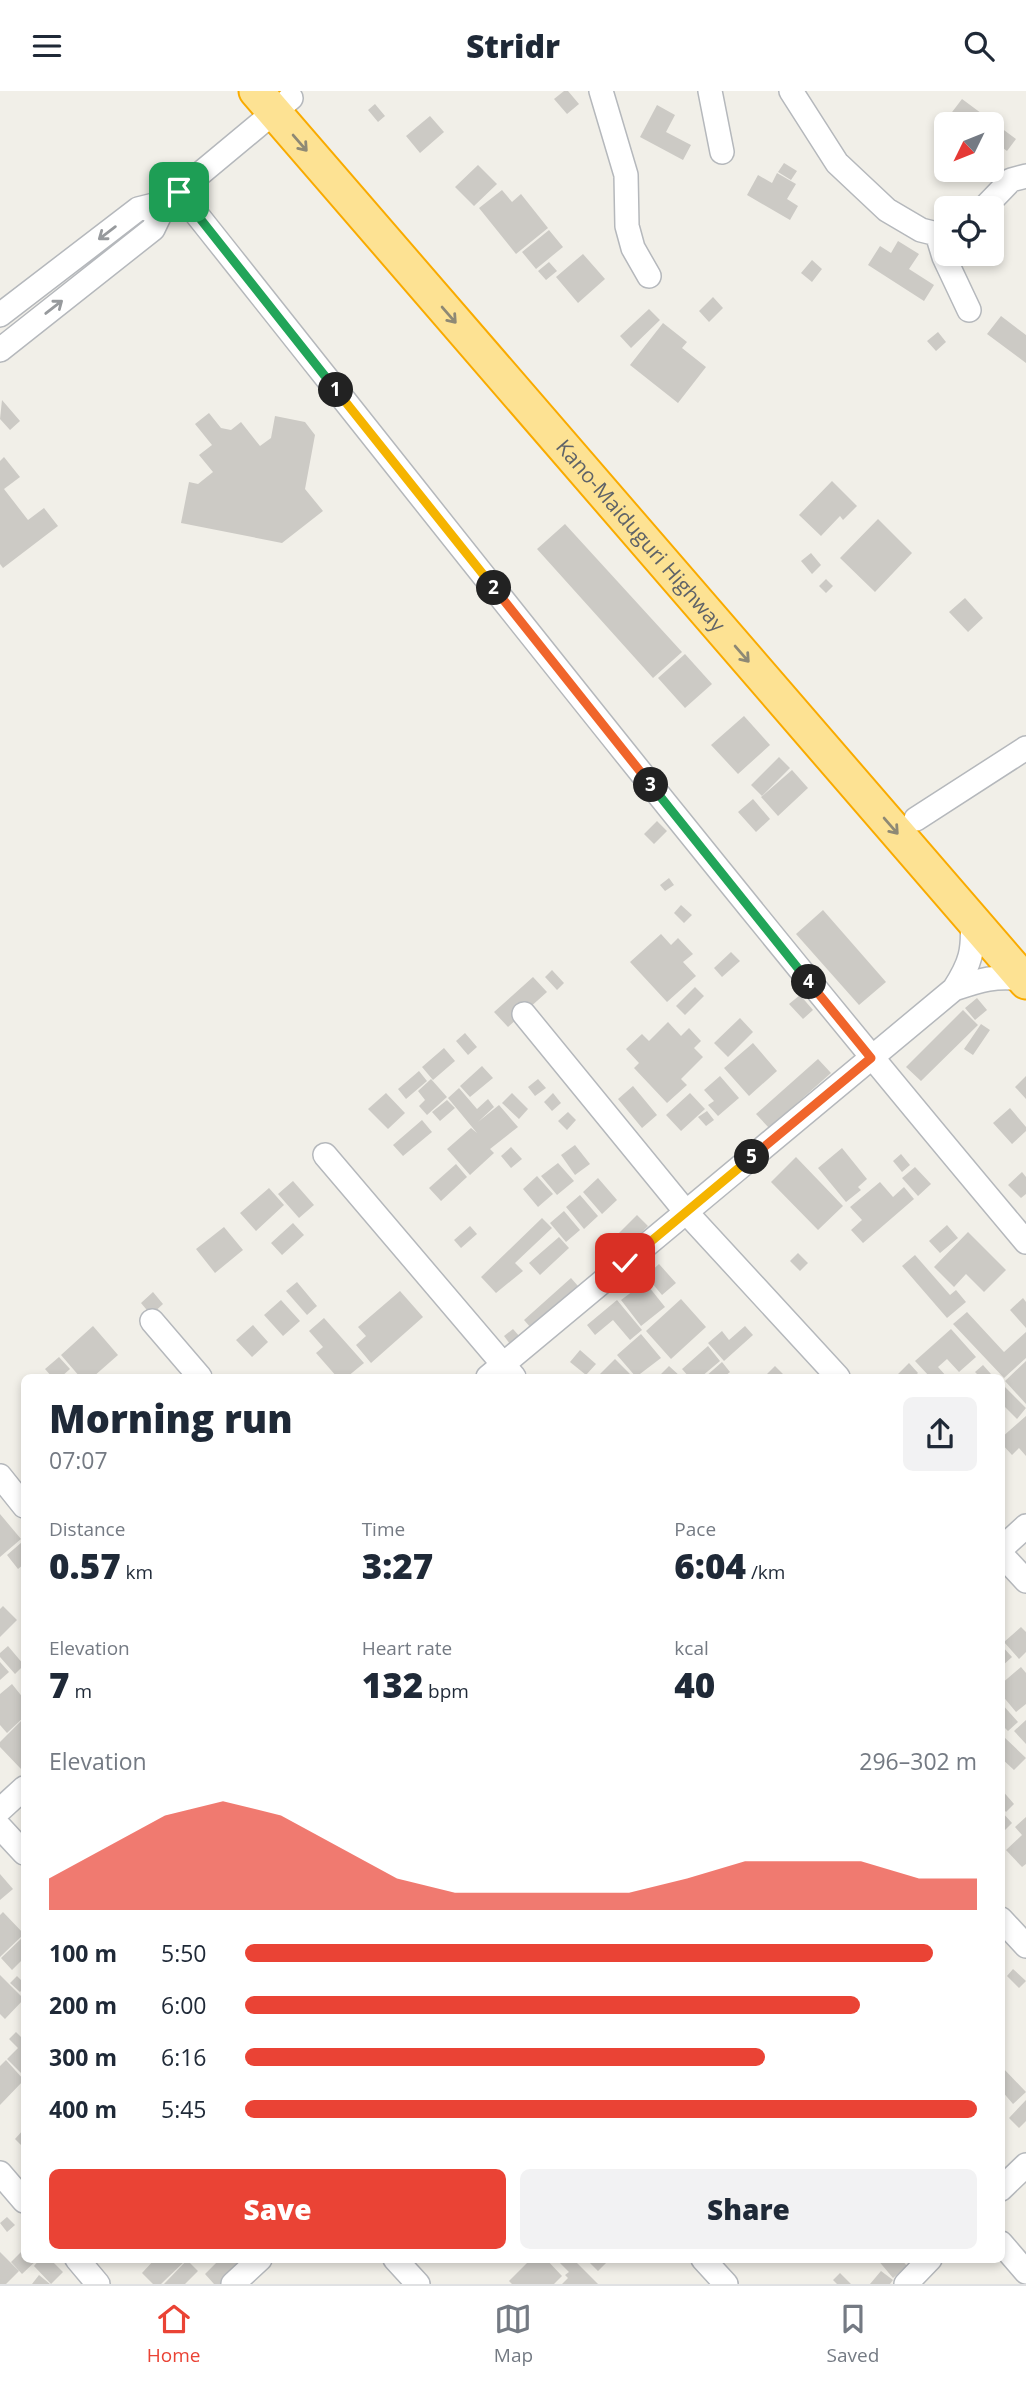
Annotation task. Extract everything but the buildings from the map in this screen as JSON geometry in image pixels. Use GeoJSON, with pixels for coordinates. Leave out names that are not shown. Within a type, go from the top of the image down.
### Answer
{"type":"FeatureCollection","features":[{"type":"Feature","properties":{"kind":"highway","name":"Kano-Maiduguri Highway"},"geometry":{"type":"LineString","coordinates":[[277,98],[916,819],[1026,947]]}},
{"type":"Feature","properties":{"kind":"highway","name":"Kano-Maiduguri Highway"},"geometry":{"type":"LineString","coordinates":[[277,98],[1025,981]]}},
{"type":"Feature","properties":{"kind":"street"},"geometry":{"type":"LineString","coordinates":[[601,91],[626,175],[627,226],[633,248],[649,276]]}},
{"type":"Feature","properties":{"kind":"street"},"geometry":{"type":"LineString","coordinates":[[710,91],[722,152]]}},
{"type":"Feature","properties":{"kind":"street"},"geometry":{"type":"LineString","coordinates":[[791,91],[837,163],[887,210],[921,230],[934,232]]}},
{"type":"Feature","properties":{"kind":"street"},"geometry":{"type":"LineString","coordinates":[[0,349],[153,229],[173,197],[277,98]]}},
{"type":"Feature","properties":{"kind":"street"},"geometry":{"type":"LineString","coordinates":[[996,196],[1011,180],[1026,176]]}},
{"type":"Feature","properties":{"kind":"street"},"geometry":{"type":"LineString","coordinates":[[0,315],[138,209],[173,197]]}},
{"type":"Feature","properties":{"kind":"street"},"geometry":{"type":"LineString","coordinates":[[173,197],[871,1058],[1026,1242]]}},
{"type":"Feature","properties":{"kind":"street"},"geometry":{"type":"LineString","coordinates":[[948,266],[969,310]]}},
{"type":"Feature","properties":{"kind":"street"},"geometry":{"type":"LineString","coordinates":[[916,819],[1026,748]]}},
{"type":"Feature","properties":{"kind":"street"},"geometry":{"type":"LineString","coordinates":[[325,1155],[501,1373],[686,1212],[954,989],[968,968],[973,944],[972,919]]}},
{"type":"Feature","properties":{"kind":"street"},"geometry":{"type":"LineString","coordinates":[[954,989],[1002,976],[1025,981]]}},
{"type":"Feature","properties":{"kind":"street"},"geometry":{"type":"LineString","coordinates":[[524,1014],[686,1212],[835,1374]]}},
{"type":"Feature","properties":{"kind":"street"},"geometry":{"type":"LineString","coordinates":[[152,1321],[197,1374]]}},
{"type":"Feature","properties":{"kind":"street"},"geometry":{"type":"LineString","coordinates":[[0,1476],[21,1502]]}},
{"type":"Feature","properties":{"kind":"street"},"geometry":{"type":"LineString","coordinates":[[1005,1545],[1026,1526]]}},
{"type":"Feature","properties":{"kind":"street"},"geometry":{"type":"LineString","coordinates":[[1005,1558],[1026,1581]]}},
{"type":"Feature","properties":{"kind":"street"},"geometry":{"type":"LineString","coordinates":[[0,1810],[21,1791]]}},
{"type":"Feature","properties":{"kind":"street"},"geometry":{"type":"LineString","coordinates":[[0,1827],[21,1850]]}},
{"type":"Feature","properties":{"kind":"street"},"geometry":{"type":"LineString","coordinates":[[1005,1923],[1026,1946]]}},
{"type":"Feature","properties":{"kind":"street"},"geometry":{"type":"LineString","coordinates":[[1005,2185],[1026,2165]]}},
{"type":"Feature","properties":{"kind":"street"},"geometry":{"type":"LineString","coordinates":[[0,2173],[21,2198]]}},
{"type":"Feature","properties":{"kind":"street"},"geometry":{"type":"LineString","coordinates":[[1005,2248],[1026,2272]]}},
{"type":"Feature","properties":{"kind":"street"},"geometry":{"type":"LineString","coordinates":[[80,2263],[99,2284]]}},
{"type":"Feature","properties":{"kind":"street"},"geometry":{"type":"LineString","coordinates":[[233,2284],[256,2263]]}},
{"type":"Feature","properties":{"kind":"street"},"geometry":{"type":"LineString","coordinates":[[399,2263],[418,2284]]}},
{"type":"Feature","properties":{"kind":"street"},"geometry":{"type":"LineString","coordinates":[[707,2263],[726,2284]]}},
{"type":"Feature","properties":{"kind":"street"},"geometry":{"type":"LineString","coordinates":[[905,2284],[926,2263]]}},
{"type":"Feature","properties":{"kind":"route"},"geometry":{"type":"LineString","coordinates":[[179,192],[871,1058],[625,1263]]}}]}
